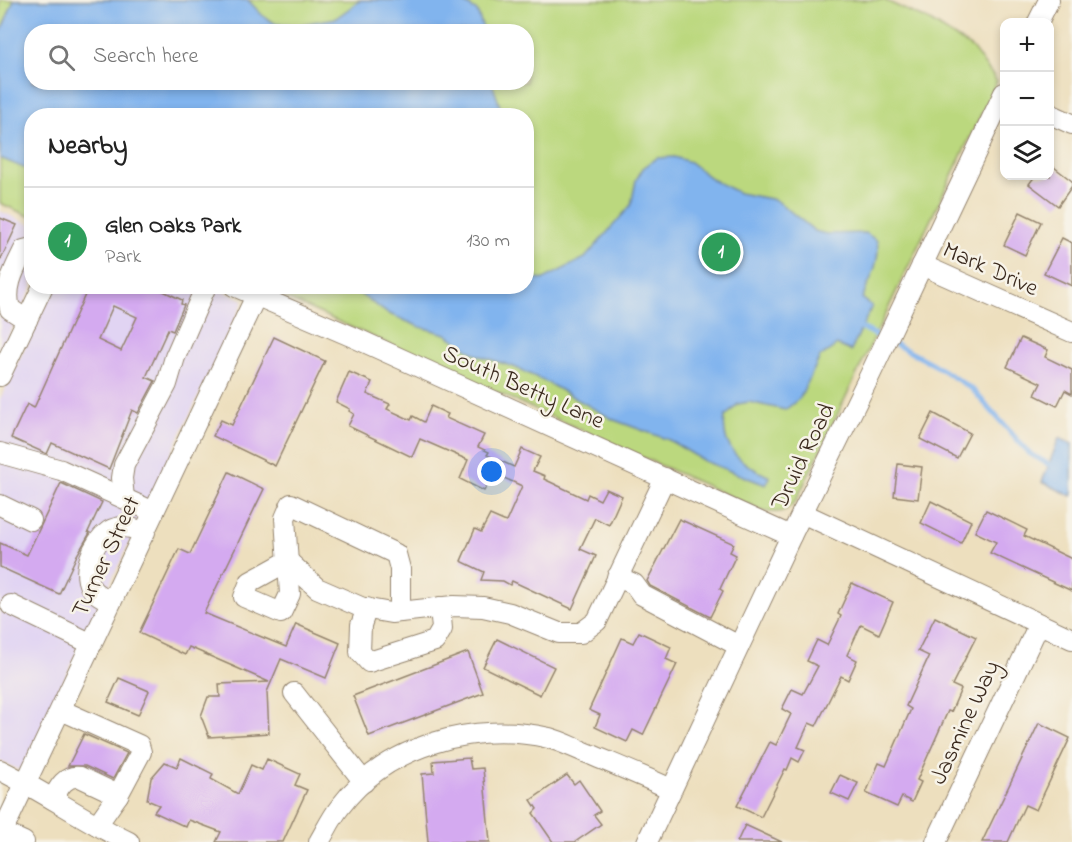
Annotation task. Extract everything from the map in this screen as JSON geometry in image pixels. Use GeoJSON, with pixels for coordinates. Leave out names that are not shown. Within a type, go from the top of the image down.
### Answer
{"type":"FeatureCollection","features":[{"type":"Feature","properties":{"kind":"street"},"geometry":{"type":"LineString","coordinates":[[1040,18],[1049,0]]}},
{"type":"Feature","properties":{"kind":"street","name":"Druid Road"},"geometry":{"type":"LineString","coordinates":[[647,842],[791,536],[1000,102]]}},
{"type":"Feature","properties":{"kind":"street"},"geometry":{"type":"LineString","coordinates":[[1054,116],[1072,124]]}},
{"type":"Feature","properties":{"kind":"street"},"geometry":{"type":"LineString","coordinates":[[24,250],[10,278],[8,290],[10,309],[27,320]]}},
{"type":"Feature","properties":{"kind":"street","name":"Mark Drive"},"geometry":{"type":"LineString","coordinates":[[922,265],[1072,332]]}},
{"type":"Feature","properties":{"kind":"street"},"geometry":{"type":"LineString","coordinates":[[0,376],[6,349],[27,320],[39,294]]}},
{"type":"Feature","properties":{"kind":"street"},"geometry":{"type":"LineString","coordinates":[[124,498],[122,478],[124,465],[168,384],[175,357],[203,294]]}},
{"type":"Feature","properties":{"kind":"street","name":"South Betty Lane"},"geometry":{"type":"LineString","coordinates":[[252,294],[364,342],[791,536]]}},
{"type":"Feature","properties":{"kind":"street","name":"Turner Street"},"geometry":{"type":"LineString","coordinates":[[1,833],[256,296]]}},
{"type":"Feature","properties":{"kind":"street"},"geometry":{"type":"LineString","coordinates":[[0,453],[61,470],[154,512]]}},
{"type":"Feature","properties":{"kind":"street"},"geometry":{"type":"LineString","coordinates":[[400,612],[400,569],[396,554],[291,504],[285,518],[288,561],[317,588],[366,608],[391,613],[440,608],[483,607],[510,613],[559,633],[581,633],[597,621],[665,478]]}},
{"type":"Feature","properties":{"kind":"street"},"geometry":{"type":"LineString","coordinates":[[0,505],[31,520]]}},
{"type":"Feature","properties":{"kind":"street"},"geometry":{"type":"LineString","coordinates":[[802,513],[1072,639]]}},
{"type":"Feature","properties":{"kind":"street"},"geometry":{"type":"LineString","coordinates":[[111,602],[93,591],[87,578],[89,563],[97,545],[109,531],[126,526],[145,532]]}},
{"type":"Feature","properties":{"kind":"street"},"geometry":{"type":"LineString","coordinates":[[617,577],[634,584],[642,595],[739,646]]}},
{"type":"Feature","properties":{"kind":"street"},"geometry":{"type":"LineString","coordinates":[[11,605],[92,644]]}},
{"type":"Feature","properties":{"kind":"street"},"geometry":{"type":"LineString","coordinates":[[366,608],[361,626],[360,652],[369,662],[435,641],[442,629],[440,608]]}},
{"type":"Feature","properties":{"kind":"street","name":"Jasmine Way"},"geometry":{"type":"LineString","coordinates":[[936,842],[1039,624]]}},
{"type":"Feature","properties":{"kind":"street"},"geometry":{"type":"LineString","coordinates":[[294,693],[364,782]]}},
{"type":"Feature","properties":{"kind":"street"},"geometry":{"type":"LineString","coordinates":[[61,710],[139,745],[141,752],[118,795],[97,825]]}},
{"type":"Feature","properties":{"kind":"street"},"geometry":{"type":"LineString","coordinates":[[319,842],[340,806],[364,782],[399,757],[437,741],[478,733],[512,733],[551,738],[671,789]]}},
{"type":"Feature","properties":{"kind":"street"},"geometry":{"type":"LineString","coordinates":[[0,770],[129,842]]}},
{"type":"Feature","properties":{"kind":"street"},"geometry":{"type":"LineString","coordinates":[[52,799],[60,785],[73,776],[80,777],[118,795]]}},
{"type":"Feature","properties":{"kind":"street"},"geometry":{"type":"LineString","coordinates":[[1,833],[24,842]]}},
{"type":"Feature","properties":{"kind":"shaded area"},"geometry":{"type":"Polygon","coordinates":[[[0,211],[24,222],[24,294],[29,294],[0,354],[0,211]]]}},
{"type":"Feature","properties":{"kind":"shaded area"},"geometry":{"type":"Polygon","coordinates":[[[51,294],[230,294],[244,300],[21,771],[0,761],[0,399],[51,294]]]}},
{"type":"Feature","properties":{"kind":"green space"},"geometry":{"type":"Polygon","coordinates":[[[0,0],[884,0],[930,21],[972,48],[997,81],[796,501],[785,510],[777,512],[763,511],[277,294],[534,294],[534,108],[24,108],[24,214],[0,203],[0,0]]]}},
{"type":"Feature","properties":{"kind":"water"},"geometry":{"type":"Polygon","coordinates":[[[14,0],[248,0],[263,16],[276,24],[24,24],[24,90],[494,90],[501,108],[24,108],[24,168],[0,158],[0,34],[14,0]]]}},
{"type":"Feature","properties":{"kind":"water"},"geometry":{"type":"Polygon","coordinates":[[[361,0],[460,0],[477,11],[482,24],[303,24],[336,18],[361,0]]]}},
{"type":"Feature","properties":{"kind":"water"},"geometry":{"type":"Polygon","coordinates":[[[674,157],[690,162],[713,180],[739,193],[776,200],[815,231],[826,234],[866,233],[877,241],[876,263],[862,298],[872,306],[851,351],[837,345],[820,357],[800,398],[785,410],[749,402],[738,404],[725,417],[724,428],[730,447],[751,467],[770,477],[766,485],[704,461],[669,440],[614,420],[546,382],[514,367],[477,355],[446,334],[420,327],[387,313],[360,294],[534,294],[534,277],[542,280],[585,258],[631,205],[636,180],[643,168],[657,158],[674,157]]]}},
{"type":"Feature","properties":{"kind":"water"},"geometry":{"type":"Polygon","coordinates":[[[1059,438],[1072,444],[1072,496],[1042,482],[1059,438]]]}},
{"type":"Feature","properties":{"kind":"building"},"geometry":{"type":"Polygon","coordinates":[[[1054,167],[1072,181],[1072,186],[1058,206],[1029,184],[1032,180],[1054,180],[1054,167]]]}},
{"type":"Feature","properties":{"kind":"building"},"geometry":{"type":"Polygon","coordinates":[[[1020,212],[1041,222],[1025,255],[1004,245],[1020,212]]]}},
{"type":"Feature","properties":{"kind":"building"},"geometry":{"type":"Polygon","coordinates":[[[0,218],[17,225],[0,261],[0,218]]]}},
{"type":"Feature","properties":{"kind":"building"},"geometry":{"type":"Polygon","coordinates":[[[1062,238],[1072,243],[1072,286],[1044,273],[1062,238]]]}},
{"type":"Feature","properties":{"kind":"building"},"geometry":{"type":"Polygon","coordinates":[[[85,294],[170,294],[182,300],[181,304],[184,305],[173,331],[168,329],[146,377],[155,381],[138,413],[132,410],[109,469],[52,443],[47,454],[11,438],[27,404],[34,408],[85,294]],[[113,306],[98,340],[121,351],[137,317],[113,306]]]}},
{"type":"Feature","properties":{"kind":"building"},"geometry":{"type":"Polygon","coordinates":[[[274,337],[325,361],[275,466],[213,436],[221,420],[232,425],[274,337]]]}},
{"type":"Feature","properties":{"kind":"building"},"geometry":{"type":"Polygon","coordinates":[[[1021,338],[1048,350],[1045,357],[1072,370],[1072,394],[1065,390],[1057,406],[1035,395],[1041,383],[1007,367],[1021,338]]]}},
{"type":"Feature","properties":{"kind":"building"},"geometry":{"type":"Polygon","coordinates":[[[349,372],[372,382],[367,394],[390,404],[387,409],[411,420],[413,416],[424,422],[431,406],[448,414],[446,418],[484,435],[478,447],[489,452],[487,455],[514,467],[522,449],[540,457],[533,471],[545,476],[544,479],[586,499],[588,494],[600,500],[606,489],[622,496],[609,525],[595,518],[580,549],[596,556],[572,609],[512,581],[510,585],[503,581],[481,580],[484,572],[461,561],[475,529],[481,532],[490,515],[506,522],[522,486],[493,473],[484,491],[460,479],[468,460],[420,439],[412,457],[348,426],[354,414],[349,411],[350,409],[336,402],[349,372]]]}},
{"type":"Feature","properties":{"kind":"building"},"geometry":{"type":"Polygon","coordinates":[[[933,413],[970,433],[957,458],[920,439],[933,413]]]}},
{"type":"Feature","properties":{"kind":"building"},"geometry":{"type":"Polygon","coordinates":[[[898,464],[922,467],[918,499],[894,496],[898,464]]]}},
{"type":"Feature","properties":{"kind":"building"},"geometry":{"type":"Polygon","coordinates":[[[229,472],[264,489],[204,613],[286,647],[296,624],[340,643],[326,678],[281,659],[267,692],[269,733],[209,737],[201,716],[208,697],[220,697],[219,684],[269,682],[189,647],[185,655],[139,633],[179,549],[190,554],[229,472]]]}},
{"type":"Feature","properties":{"kind":"building"},"geometry":{"type":"Polygon","coordinates":[[[61,483],[102,502],[88,532],[90,533],[59,594],[0,567],[0,543],[27,555],[61,483]]]}},
{"type":"Feature","properties":{"kind":"building"},"geometry":{"type":"Polygon","coordinates":[[[931,501],[971,521],[961,543],[921,523],[931,501]]]}},
{"type":"Feature","properties":{"kind":"building"},"geometry":{"type":"Polygon","coordinates":[[[986,510],[1027,530],[1024,536],[1072,559],[1072,591],[990,553],[996,542],[975,532],[986,510]]]}},
{"type":"Feature","properties":{"kind":"building"},"geometry":{"type":"Polygon","coordinates":[[[679,519],[734,544],[730,552],[736,555],[720,589],[723,591],[710,617],[650,586],[647,581],[679,519]]]}},
{"type":"Feature","properties":{"kind":"building"},"geometry":{"type":"Polygon","coordinates":[[[852,583],[893,602],[879,634],[861,625],[847,655],[857,660],[848,680],[841,676],[816,726],[809,723],[798,747],[805,750],[799,762],[792,758],[761,817],[737,806],[770,742],[776,745],[791,714],[782,709],[792,689],[803,694],[818,666],[807,661],[817,640],[827,645],[841,616],[838,614],[852,583]]]}},
{"type":"Feature","properties":{"kind":"building"},"geometry":{"type":"Polygon","coordinates":[[[935,617],[976,637],[952,685],[961,689],[951,712],[948,711],[917,780],[921,782],[912,802],[902,797],[897,807],[866,793],[879,763],[886,766],[911,709],[906,706],[929,656],[918,651],[935,617]]]}},
{"type":"Feature","properties":{"kind":"building"},"geometry":{"type":"Polygon","coordinates":[[[639,632],[671,647],[666,659],[677,664],[643,735],[633,730],[627,742],[595,727],[600,715],[589,710],[622,638],[633,643],[639,632]]]}},
{"type":"Feature","properties":{"kind":"building"},"geometry":{"type":"Polygon","coordinates":[[[497,639],[554,667],[540,695],[483,667],[497,639]]]}},
{"type":"Feature","properties":{"kind":"building"},"geometry":{"type":"Polygon","coordinates":[[[468,652],[483,693],[369,736],[353,696],[468,652]]]}},
{"type":"Feature","properties":{"kind":"building"},"geometry":{"type":"Polygon","coordinates":[[[119,678],[149,691],[138,715],[108,702],[119,678]]]}},
{"type":"Feature","properties":{"kind":"building"},"geometry":{"type":"Polygon","coordinates":[[[1039,723],[1070,738],[1036,810],[1025,805],[1008,842],[982,842],[1039,723]]]}},
{"type":"Feature","properties":{"kind":"building"},"geometry":{"type":"Polygon","coordinates":[[[84,734],[127,753],[113,779],[85,766],[68,766],[84,734]]]}},
{"type":"Feature","properties":{"kind":"building"},"geometry":{"type":"Polygon","coordinates":[[[181,758],[213,774],[211,779],[238,794],[251,765],[262,770],[267,759],[300,774],[295,785],[307,790],[283,842],[216,842],[221,832],[189,820],[186,827],[154,812],[159,805],[147,800],[151,778],[165,762],[177,767],[181,758]]]}},
{"type":"Feature","properties":{"kind":"building"},"geometry":{"type":"Polygon","coordinates":[[[469,758],[471,769],[483,768],[490,842],[428,842],[422,774],[434,773],[433,761],[469,758]]]}},
{"type":"Feature","properties":{"kind":"building"},"geometry":{"type":"Polygon","coordinates":[[[567,775],[574,784],[579,780],[600,811],[594,815],[601,824],[575,842],[553,842],[533,813],[537,809],[531,800],[567,775]]]}},
{"type":"Feature","properties":{"kind":"building"},"geometry":{"type":"Polygon","coordinates":[[[840,775],[858,783],[849,801],[831,793],[840,775]]]}},
{"type":"Feature","properties":{"kind":"building"},"geometry":{"type":"Polygon","coordinates":[[[745,825],[782,842],[737,842],[745,825]]]}},
{"type":"Feature","properties":{"kind":"waterway"},"geometry":{"type":"LineString","coordinates":[[862,328],[882,338]]}},
{"type":"Feature","properties":{"kind":"waterway"},"geometry":{"type":"LineString","coordinates":[[891,342],[933,364],[972,389],[1029,453],[1055,468]]}},
{"type":"Feature","properties":{"kind":"place","name":"Glen Oaks Park"},"geometry":{"type":"Point","coordinates":[721,252]}}]}
